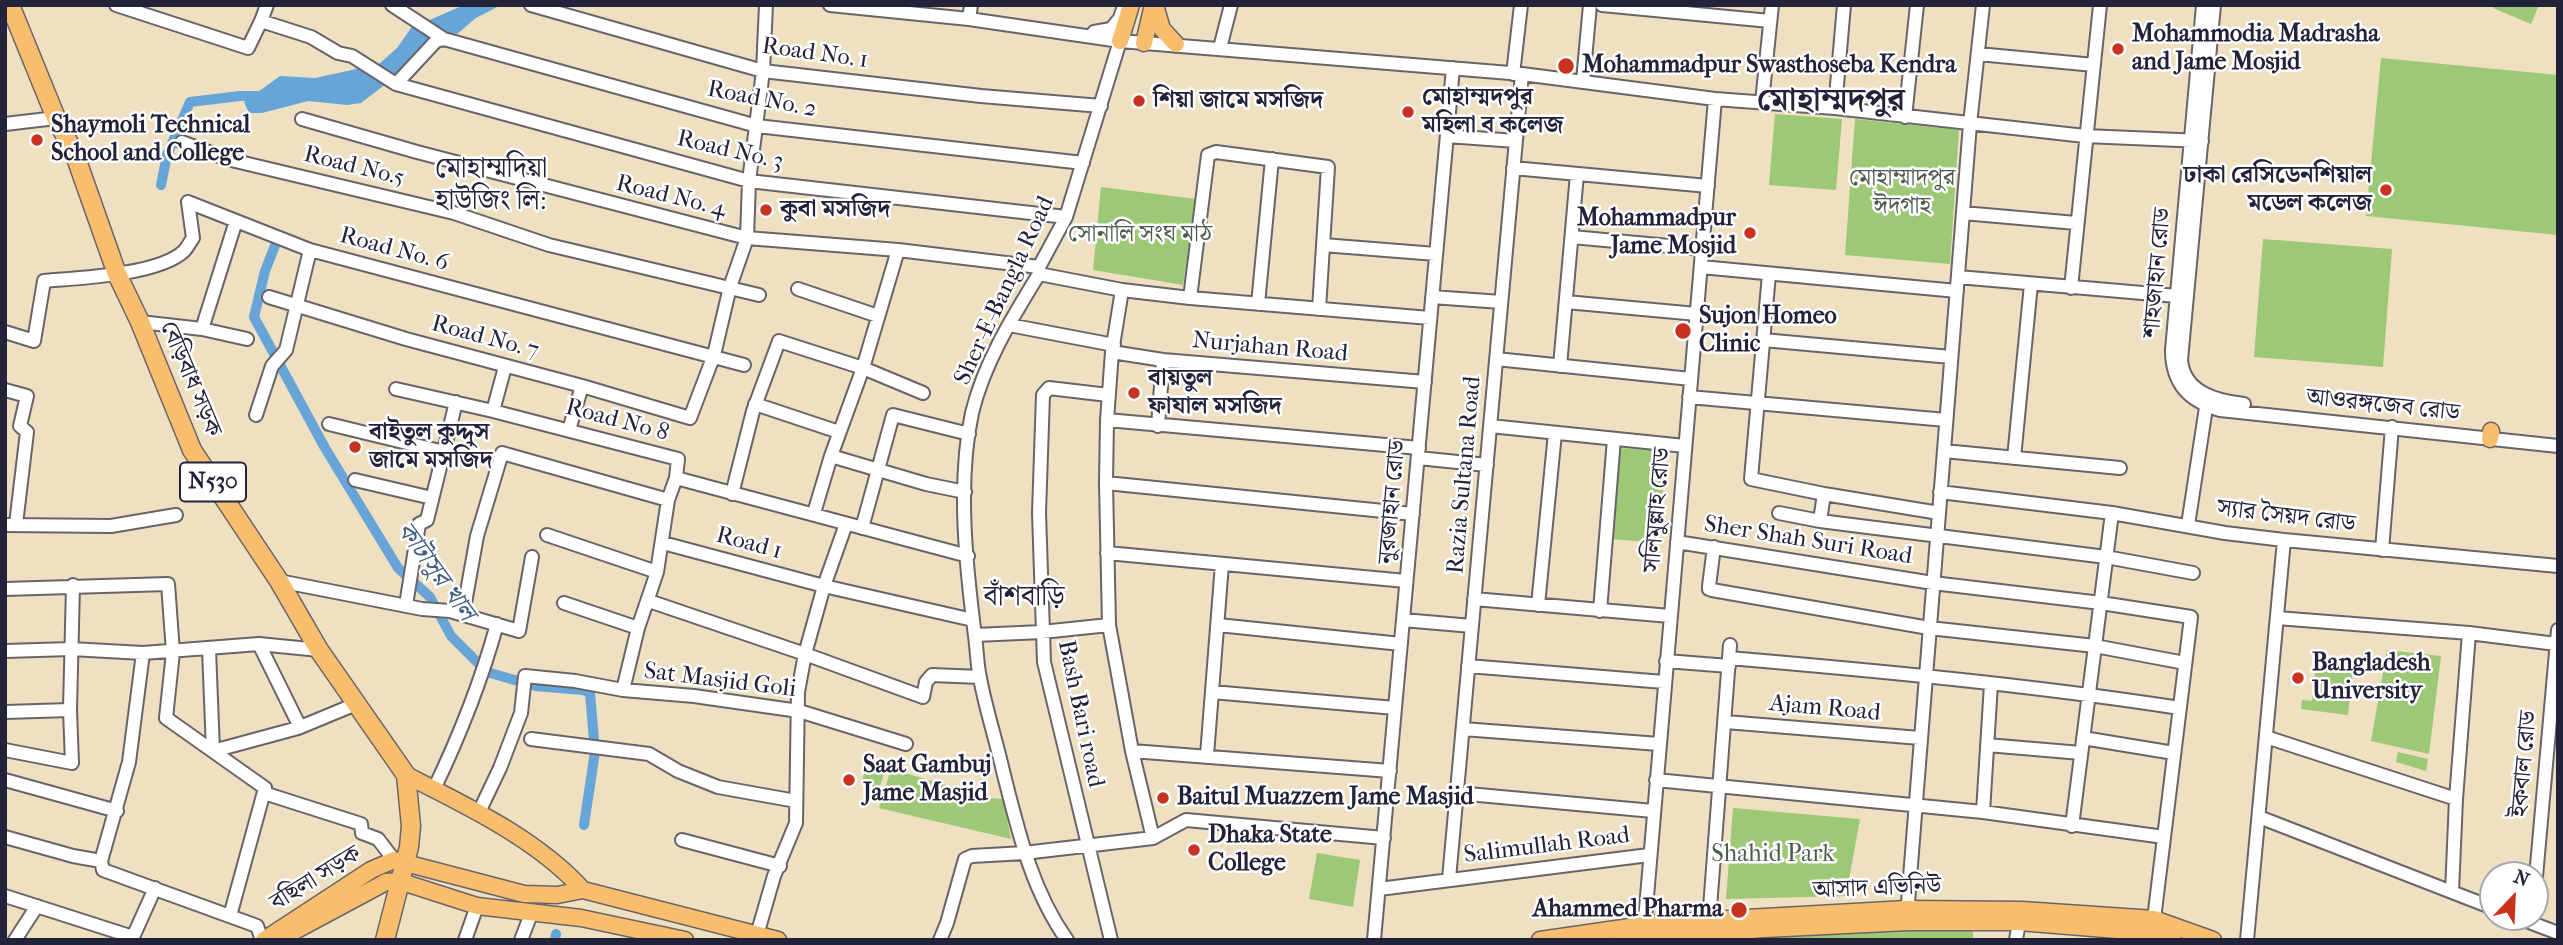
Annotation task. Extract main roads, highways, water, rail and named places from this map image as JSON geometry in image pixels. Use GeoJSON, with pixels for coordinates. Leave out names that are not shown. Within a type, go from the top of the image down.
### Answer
{"type":"FeatureCollection","features":[{"type":"Feature","properties":{"kind":"highway","name":"বেড়িবাধ সড়ক"},"geometry":{"type":"LineString","coordinates":[[10,5],[56,118],[75,155],[117,274],[140,322],[192,450],[279,582],[319,650],[407,775]]}},
{"type":"Feature","properties":{"kind":"highway"},"geometry":{"type":"LineString","coordinates":[[385,940],[399,881],[400,861],[411,825],[407,775]]}},
{"type":"Feature","properties":{"kind":"main road"},"geometry":{"type":"LineString","coordinates":[[1120,41],[1132,5]]}},
{"type":"Feature","properties":{"kind":"main road"},"geometry":{"type":"LineString","coordinates":[[1144,43],[1154,5]]}},
{"type":"Feature","properties":{"kind":"main road"},"geometry":{"type":"LineString","coordinates":[[1154,5],[1162,29],[1176,44]]}},
{"type":"Feature","properties":{"kind":"main road"},"geometry":{"type":"LineString","coordinates":[[407,775],[479,812],[564,869],[583,890]]}},
{"type":"Feature","properties":{"kind":"main road"},"geometry":{"type":"LineString","coordinates":[[400,861],[524,894],[557,895],[583,890],[738,935],[757,935],[778,940]]}},
{"type":"Feature","properties":{"kind":"main road","name":"বছিলা সড়ক"},"geometry":{"type":"LineString","coordinates":[[263,940],[371,870],[400,861]]}},
{"type":"Feature","properties":{"kind":"main road"},"geometry":{"type":"LineString","coordinates":[[399,881],[477,906],[581,918],[685,940]]}},
{"type":"Feature","properties":{"kind":"main road","name":"বছিলা সড়ক"},"geometry":{"type":"LineString","coordinates":[[279,940],[386,883],[399,881]]}},
{"type":"Feature","properties":{"kind":"main road","name":"আসাদ এভিনিউ"},"geometry":{"type":"LineString","coordinates":[[1540,940],[1644,931],[1709,921],[2022,910],[2154,919],[2213,940]]}},
{"type":"Feature","properties":{"kind":"main road","name":"আসাদ এভিনিউ"},"geometry":{"type":"LineString","coordinates":[[1620,940],[1644,931],[1763,934],[1907,915],[2155,933],[2174,940]]}},
{"type":"Feature","properties":{"kind":"water"},"geometry":{"type":"Polygon","coordinates":[[[464,5],[501,5],[476,18],[457,34],[449,33],[431,40],[408,67],[361,103],[347,105],[308,101],[262,113],[249,113],[244,102],[280,76],[315,78],[379,64],[397,48],[411,28],[464,5]]]}},
{"type":"Feature","properties":{"kind":"waterway","name":"কাটাসুর খাল"},"geometry":{"type":"LineString","coordinates":[[161,185],[167,155],[190,102],[264,96]]}},
{"type":"Feature","properties":{"kind":"waterway","name":"কাটাসুর খাল"},"geometry":{"type":"LineString","coordinates":[[276,243],[265,271],[254,317],[325,448],[398,568],[430,597],[451,636],[487,672],[535,686],[590,693],[595,752],[584,825]]}},
{"type":"Feature","properties":{"kind":"waterway","name":"কাটাসুর খাল"},"geometry":{"type":"LineString","coordinates":[[555,940],[556,934]]}},
{"type":"Feature","properties":{"kind":"place","name":"Mohammodia Madrasha and Jame Mosjid"},"geometry":{"type":"Point","coordinates":[2118,49]}},
{"type":"Feature","properties":{"kind":"place","name":"Mohammadpur Swasthoseba Kendra"},"geometry":{"type":"Point","coordinates":[1566,66]}},
{"type":"Feature","properties":{"kind":"place","name":"শিয়া জামে মসজিদ"},"geometry":{"type":"Point","coordinates":[1139,101]}},
{"type":"Feature","properties":{"kind":"place","name":"মোহাম্মদপুর মহিলা ব কলেজ"},"geometry":{"type":"Point","coordinates":[1408,112]}},
{"type":"Feature","properties":{"kind":"place","name":"Shaymoli Technical School and College"},"geometry":{"type":"Point","coordinates":[37,140]}},
{"type":"Feature","properties":{"kind":"place","name":"ঢাকা রেসিডেনশিয়াল মডেল কলেজ"},"geometry":{"type":"Point","coordinates":[2386,190]}},
{"type":"Feature","properties":{"kind":"place","name":"কুবা মসজিদ"},"geometry":{"type":"Point","coordinates":[766,210]}},
{"type":"Feature","properties":{"kind":"place","name":"Mohammadpur Jame Mosjid"},"geometry":{"type":"Point","coordinates":[1750,233]}},
{"type":"Feature","properties":{"kind":"place","name":"Sujon Homeo Clinic"},"geometry":{"type":"Point","coordinates":[1683,331]}},
{"type":"Feature","properties":{"kind":"place","name":"বায়তুল ফাযাল মসজিদ"},"geometry":{"type":"Point","coordinates":[1134,393]}},
{"type":"Feature","properties":{"kind":"place","name":"বাইতুল কুদ্দুস জামে মসজিদ"},"geometry":{"type":"Point","coordinates":[355,447]}},
{"type":"Feature","properties":{"kind":"place","name":"Bangladesh University"},"geometry":{"type":"Point","coordinates":[2298,678]}},
{"type":"Feature","properties":{"kind":"place","name":"Saat Gambuj Jame Masjid"},"geometry":{"type":"Point","coordinates":[849,780]}},
{"type":"Feature","properties":{"kind":"place","name":"Baitul Muazzem Jame Masjid"},"geometry":{"type":"Point","coordinates":[1163,798]}},
{"type":"Feature","properties":{"kind":"place","name":"Dhaka State College"},"geometry":{"type":"Point","coordinates":[1194,850]}},
{"type":"Feature","properties":{"kind":"place","name":"Ahammed Pharma"},"geometry":{"type":"Point","coordinates":[1739,910]}},
{"type":"Feature","properties":{"kind":"district","name":"মোহাম্মদপুর"},"geometry":{"type":"Point","coordinates":[1831,102]}},
{"type":"Feature","properties":{"kind":"district","name":"মোহাম্মদিয়া হাউজিং লি:"},"geometry":{"type":"Point","coordinates":[491,186]}},
{"type":"Feature","properties":{"kind":"district","name":"বাঁশবাড়ি"},"geometry":{"type":"Point","coordinates":[1024,598]}},
{"type":"Feature","properties":{"kind":"park label","name":"মোহাম্মাদপুর ঈদগাহ"},"geometry":{"type":"Point","coordinates":[1902,193]}},
{"type":"Feature","properties":{"kind":"park label","name":"সোনালি সংঘ মাঠ"},"geometry":{"type":"Point","coordinates":[1140,235]}},
{"type":"Feature","properties":{"kind":"park label","name":"Shahid Park"},"geometry":{"type":"Point","coordinates":[1773,855]}}]}
